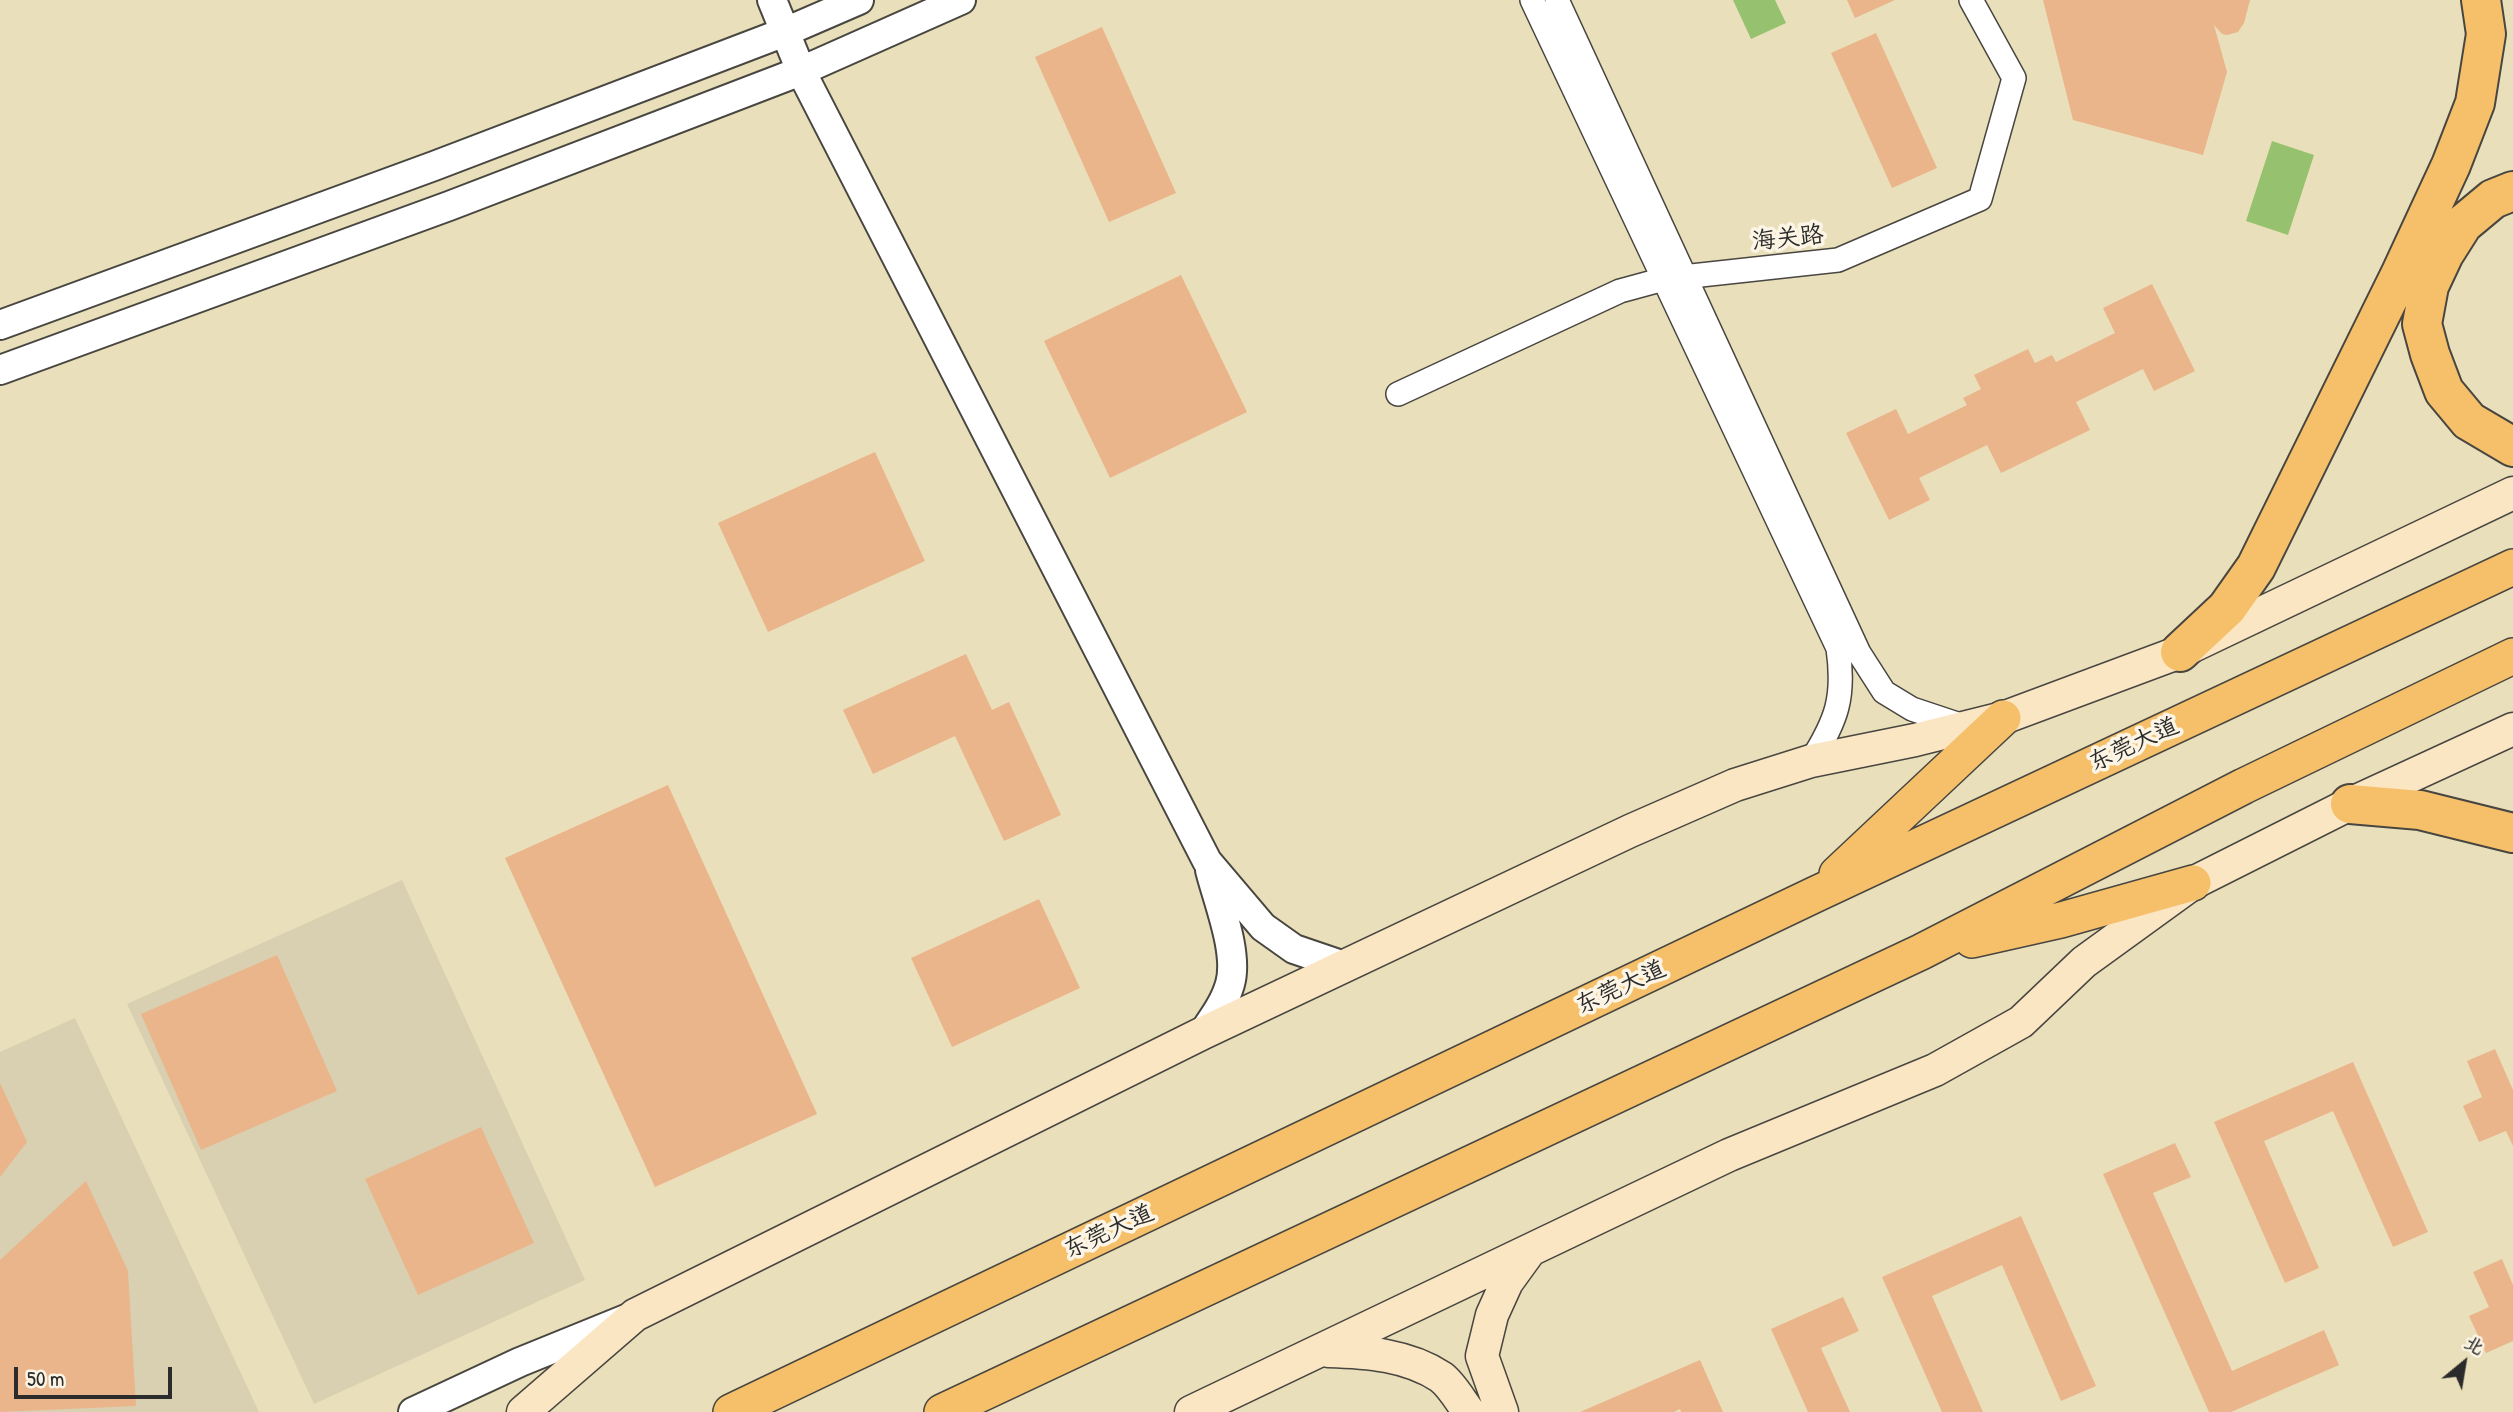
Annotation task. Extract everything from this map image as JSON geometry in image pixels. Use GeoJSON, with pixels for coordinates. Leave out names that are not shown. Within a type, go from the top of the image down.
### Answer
{"type":"FeatureCollection","features":[{"type":"Feature","properties":{"kind":"highway"},"geometry":{"type":"LineString","coordinates":[[2180,652],[2227,608],[2256,566],[2400,275],[2451,165],[2474,103],[2486,34],[2481,0]]}},
{"type":"Feature","properties":{"kind":"highway"},"geometry":{"type":"LineString","coordinates":[[2513,191],[2493,199],[2463,224],[2444,254],[2429,286],[2422,324],[2444,391],[2469,421],[2513,447]]}},
{"type":"Feature","properties":{"kind":"highway"},"geometry":{"type":"LineString","coordinates":[[2350,804],[2420,810],[2513,833]]}},
{"type":"Feature","properties":{"kind":"main road"},"geometry":{"type":"LineString","coordinates":[[523,1412],[635,1315],[1203,1032],[1630,831],[1735,785],[1811,761],[2003,718],[2180,652],[2513,493]]}},
{"type":"Feature","properties":{"kind":"main road","name":"东莞大道"},"geometry":{"type":"LineString","coordinates":[[730,1412],[1814,895],[2513,567]]}},
{"type":"Feature","properties":{"kind":"main road"},"geometry":{"type":"LineString","coordinates":[[942,1412],[1921,952],[2244,786],[2513,656]]}},
{"type":"Feature","properties":{"kind":"main road"},"geometry":{"type":"LineString","coordinates":[[1814,895],[2003,718]]}},
{"type":"Feature","properties":{"kind":"main road"},"geometry":{"type":"LineString","coordinates":[[1191,1412],[1729,1155],[1935,1070],[2021,1022],[2084,962],[2193,883],[2350,804],[2513,729]]}},
{"type":"Feature","properties":{"kind":"main road"},"geometry":{"type":"LineString","coordinates":[[1921,952],[2061,920],[2193,883]]}},
{"type":"Feature","properties":{"kind":"main road"},"geometry":{"type":"LineString","coordinates":[[1502,1412],[1482,1356],[1492,1315],[1507,1282],[1529,1251]]}},
{"type":"Feature","properties":{"kind":"main road"},"geometry":{"type":"LineString","coordinates":[[1320,1351],[1370,1352],[1402,1360],[1443,1378],[1469,1412]]}},
{"type":"Feature","properties":{"kind":"street"},"geometry":{"type":"LineString","coordinates":[[772,0],[801,71],[1208,861],[1231,948],[1231,982],[1222,1004],[1203,1032]]}},
{"type":"Feature","properties":{"kind":"street"},"geometry":{"type":"LineString","coordinates":[[0,325],[434,166],[785,32],[859,0]]}},
{"type":"Feature","properties":{"kind":"street"},"geometry":{"type":"LineString","coordinates":[[0,370],[449,206],[801,71],[961,0]]}},
{"type":"Feature","properties":{"kind":"street"},"geometry":{"type":"LineString","coordinates":[[1532,0],[1674,278],[1859,653],[1884,692],[1912,709],[1966,727]]}},
{"type":"Feature","properties":{"kind":"street"},"geometry":{"type":"LineString","coordinates":[[1557,0],[1674,278],[1838,648],[1842,676],[1840,700],[1830,731],[1811,761]]}},
{"type":"Feature","properties":{"kind":"street","name":"海关路"},"geometry":{"type":"LineString","coordinates":[[1398,394],[1620,291],[1674,278],[1838,260],[1980,199],[2014,78],[1971,0]]}},
{"type":"Feature","properties":{"kind":"street"},"geometry":{"type":"LineString","coordinates":[[1208,861],[1263,927],[1294,949],[1344,966]]}},
{"type":"Feature","properties":{"kind":"street"},"geometry":{"type":"LineString","coordinates":[[413,1412],[520,1362],[635,1315]]}},
{"type":"Feature","properties":{"kind":"shaded area"},"geometry":{"type":"Polygon","coordinates":[[[402,880],[585,1280],[314,1404],[127,1004],[402,880]]]}},
{"type":"Feature","properties":{"kind":"shaded area"},"geometry":{"type":"Polygon","coordinates":[[[75,1018],[259,1412],[0,1412],[0,1052],[75,1018]]]}},
{"type":"Feature","properties":{"kind":"green space"},"geometry":{"type":"Polygon","coordinates":[[[1733,0],[1775,0],[1786,23],[1751,39],[1733,0]]]}},
{"type":"Feature","properties":{"kind":"green space"},"geometry":{"type":"Polygon","coordinates":[[[2272,141],[2314,155],[2288,235],[2246,221],[2272,141]]]}},
{"type":"Feature","properties":{"kind":"building"},"geometry":{"type":"Polygon","coordinates":[[[1847,0],[1895,0],[1855,18],[1847,0]]]}},
{"type":"Feature","properties":{"kind":"building"},"geometry":{"type":"Polygon","coordinates":[[[2043,0],[2250,0],[2244,23],[2238,32],[2222,34],[2214,25],[2227,72],[2203,155],[2073,120],[2043,0]]]}},
{"type":"Feature","properties":{"kind":"building"},"geometry":{"type":"Polygon","coordinates":[[[1102,27],[1176,193],[1109,222],[1035,57],[1102,27]]]}},
{"type":"Feature","properties":{"kind":"building"},"geometry":{"type":"Polygon","coordinates":[[[1876,33],[1937,168],[1892,188],[1831,53],[1876,33]]]}},
{"type":"Feature","properties":{"kind":"building"},"geometry":{"type":"Polygon","coordinates":[[[1181,275],[1247,412],[1110,478],[1044,341],[1181,275]]]}},
{"type":"Feature","properties":{"kind":"building"},"geometry":{"type":"Polygon","coordinates":[[[2152,284],[2195,371],[2154,391],[2143,369],[2076,402],[2090,430],[2001,473],[1987,445],[1919,478],[1930,500],[1889,520],[1846,433],[1896,409],[1908,434],[1967,405],[1963,398],[1981,389],[1974,375],[2028,349],[2035,363],[2052,355],[2056,362],[2115,333],[2103,308],[2152,284]]]}},
{"type":"Feature","properties":{"kind":"building"},"geometry":{"type":"Polygon","coordinates":[[[875,452],[925,561],[768,632],[718,523],[875,452]]]}},
{"type":"Feature","properties":{"kind":"building"},"geometry":{"type":"Polygon","coordinates":[[[966,654],[992,710],[1009,702],[1061,815],[1004,841],[955,736],[873,774],[843,710],[966,654]]]}},
{"type":"Feature","properties":{"kind":"building"},"geometry":{"type":"Polygon","coordinates":[[[668,785],[817,1114],[655,1187],[505,858],[668,785]]]}},
{"type":"Feature","properties":{"kind":"building"},"geometry":{"type":"Polygon","coordinates":[[[1039,899],[1080,988],[952,1047],[911,958],[1039,899]]]}},
{"type":"Feature","properties":{"kind":"building"},"geometry":{"type":"Polygon","coordinates":[[[277,955],[337,1091],[201,1150],[141,1014],[277,955]]]}},
{"type":"Feature","properties":{"kind":"building"},"geometry":{"type":"Polygon","coordinates":[[[2495,1049],[2513,1090],[2513,1146],[2506,1131],[2479,1142],[2463,1106],[2482,1097],[2467,1061],[2495,1049]]]}},
{"type":"Feature","properties":{"kind":"building"},"geometry":{"type":"Polygon","coordinates":[[[2353,1062],[2428,1232],[2393,1247],[2333,1111],[2264,1141],[2319,1268],[2285,1283],[2214,1122],[2353,1062]]]}},
{"type":"Feature","properties":{"kind":"building"},"geometry":{"type":"Polygon","coordinates":[[[0,1083],[27,1142],[0,1177],[0,1083]]]}},
{"type":"Feature","properties":{"kind":"building"},"geometry":{"type":"Polygon","coordinates":[[[481,1127],[534,1243],[418,1295],[365,1179],[481,1127]]]}},
{"type":"Feature","properties":{"kind":"building"},"geometry":{"type":"Polygon","coordinates":[[[2175,1143],[2191,1177],[2153,1193],[2232,1371],[2324,1330],[2339,1365],[2231,1412],[2209,1412],[2103,1174],[2175,1143]]]}},
{"type":"Feature","properties":{"kind":"building"},"geometry":{"type":"Polygon","coordinates":[[[86,1181],[128,1271],[136,1406],[0,1412],[0,1260],[86,1181]]]}},
{"type":"Feature","properties":{"kind":"building"},"geometry":{"type":"Polygon","coordinates":[[[2021,1216],[2096,1386],[2061,1401],[2002,1265],[1932,1296],[1983,1412],[1942,1412],[1882,1277],[2021,1216]]]}},
{"type":"Feature","properties":{"kind":"building"},"geometry":{"type":"Polygon","coordinates":[[[2502,1259],[2513,1285],[2513,1341],[2486,1353],[2469,1316],[2489,1307],[2473,1272],[2502,1259]]]}},
{"type":"Feature","properties":{"kind":"building"},"geometry":{"type":"Polygon","coordinates":[[[1843,1297],[1859,1331],[1821,1348],[1850,1412],[1808,1412],[1771,1329],[1843,1297]]]}},
{"type":"Feature","properties":{"kind":"building"},"geometry":{"type":"Polygon","coordinates":[[[1700,1360],[1723,1412],[1681,1412],[1680,1409],[1674,1412],[1580,1412],[1700,1360]]]}}]}
